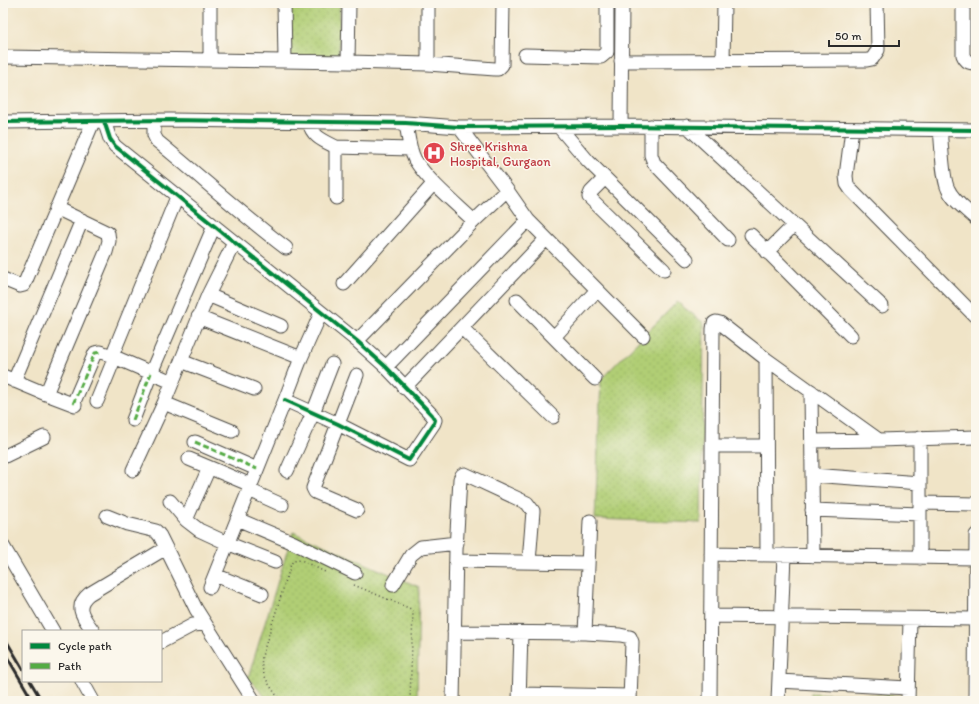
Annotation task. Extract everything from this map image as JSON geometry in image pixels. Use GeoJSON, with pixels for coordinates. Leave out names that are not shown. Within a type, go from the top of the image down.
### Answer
{"type":"FeatureCollection","features":[{"type":"Feature","properties":{"kind":"street"},"geometry":{"type":"LineString","coordinates":[[210,3],[210,60]]}},
{"type":"Feature","properties":{"kind":"street"},"geometry":{"type":"LineString","coordinates":[[284,3],[285,61]]}},
{"type":"Feature","properties":{"kind":"street"},"geometry":{"type":"LineString","coordinates":[[348,62],[349,3]]}},
{"type":"Feature","properties":{"kind":"street"},"geometry":{"type":"LineString","coordinates":[[428,3],[428,64]]}},
{"type":"Feature","properties":{"kind":"street"},"geometry":{"type":"LineString","coordinates":[[3,58],[348,62],[428,64],[496,69],[500,68],[502,65],[503,56],[503,3]]}},
{"type":"Feature","properties":{"kind":"street"},"geometry":{"type":"LineString","coordinates":[[525,55],[601,57],[604,55],[607,48],[607,3]]}},
{"type":"Feature","properties":{"kind":"street"},"geometry":{"type":"LineString","coordinates":[[620,126],[622,3]]}},
{"type":"Feature","properties":{"kind":"street"},"geometry":{"type":"LineString","coordinates":[[723,61],[724,3]]}},
{"type":"Feature","properties":{"kind":"street"},"geometry":{"type":"LineString","coordinates":[[622,61],[872,59],[878,50],[877,3]]}},
{"type":"Feature","properties":{"kind":"street"},"geometry":{"type":"LineString","coordinates":[[963,3],[963,55],[965,60],[970,63],[976,63]]}},
{"type":"Feature","properties":{"kind":"street"},"geometry":{"type":"LineString","coordinates":[[154,120],[154,135],[157,141],[286,248]]}},
{"type":"Feature","properties":{"kind":"street"},"geometry":{"type":"LineString","coordinates":[[3,122],[154,120],[406,123],[460,127],[687,126],[976,130]]}},
{"type":"Feature","properties":{"kind":"street"},"geometry":{"type":"LineString","coordinates":[[99,121],[115,146],[234,243],[275,274],[321,313],[358,341],[386,367],[435,420],[409,460],[338,424],[285,400]]}},
{"type":"Feature","properties":{"kind":"street"},"geometry":{"type":"LineString","coordinates":[[3,278],[20,286],[24,285],[56,208],[99,121]]}},
{"type":"Feature","properties":{"kind":"street"},"geometry":{"type":"LineString","coordinates":[[309,122],[310,128],[314,134],[320,139],[336,147],[411,149]]}},
{"type":"Feature","properties":{"kind":"street"},"geometry":{"type":"LineString","coordinates":[[406,123],[411,149],[415,160],[434,183],[474,221]]}},
{"type":"Feature","properties":{"kind":"street"},"geometry":{"type":"LineString","coordinates":[[650,126],[651,155],[654,162],[728,240]]}},
{"type":"Feature","properties":{"kind":"street"},"geometry":{"type":"LineString","coordinates":[[687,126],[882,306]]}},
{"type":"Feature","properties":{"kind":"street"},"geometry":{"type":"LineString","coordinates":[[460,127],[528,220],[596,291],[643,336]]}},
{"type":"Feature","properties":{"kind":"street"},"geometry":{"type":"LineString","coordinates":[[559,127],[588,161],[687,259]]}},
{"type":"Feature","properties":{"kind":"street"},"geometry":{"type":"LineString","coordinates":[[852,129],[846,176],[847,184],[851,190],[976,317]]}},
{"type":"Feature","properties":{"kind":"street"},"geometry":{"type":"LineString","coordinates":[[940,130],[945,180],[948,189],[976,219]]}},
{"type":"Feature","properties":{"kind":"street"},"geometry":{"type":"LineString","coordinates":[[336,147],[336,198]]}},
{"type":"Feature","properties":{"kind":"street"},"geometry":{"type":"LineString","coordinates":[[605,178],[591,192],[589,197],[664,270]]}},
{"type":"Feature","properties":{"kind":"street"},"geometry":{"type":"LineString","coordinates":[[344,284],[434,183]]}},
{"type":"Feature","properties":{"kind":"street"},"geometry":{"type":"LineString","coordinates":[[358,341],[474,221],[507,190]]}},
{"type":"Feature","properties":{"kind":"street"},"geometry":{"type":"LineString","coordinates":[[97,401],[177,197]]}},
{"type":"Feature","properties":{"kind":"street"},"geometry":{"type":"LineString","coordinates":[[46,394],[106,252],[109,241],[108,233],[56,208]]}},
{"type":"Feature","properties":{"kind":"street"},"geometry":{"type":"LineString","coordinates":[[82,220],[9,379],[74,405],[95,353],[101,352],[172,382]]}},
{"type":"Feature","properties":{"kind":"street"},"geometry":{"type":"LineString","coordinates":[[386,367],[528,220]]}},
{"type":"Feature","properties":{"kind":"street"},"geometry":{"type":"LineString","coordinates":[[767,252],[794,225]]}},
{"type":"Feature","properties":{"kind":"street"},"geometry":{"type":"LineString","coordinates":[[133,420],[151,373],[214,226]]}},
{"type":"Feature","properties":{"kind":"street"},"geometry":{"type":"LineString","coordinates":[[751,235],[851,336]]}},
{"type":"Feature","properties":{"kind":"street"},"geometry":{"type":"LineString","coordinates":[[404,388],[546,239]]}},
{"type":"Feature","properties":{"kind":"street"},"geometry":{"type":"LineString","coordinates":[[133,470],[164,403],[198,317],[234,243]]}},
{"type":"Feature","properties":{"kind":"street"},"geometry":{"type":"LineString","coordinates":[[554,337],[596,291]]}},
{"type":"Feature","properties":{"kind":"street"},"geometry":{"type":"LineString","coordinates":[[208,295],[282,326]]}},
{"type":"Feature","properties":{"kind":"street"},"geometry":{"type":"LineString","coordinates":[[517,300],[595,379]]}},
{"type":"Feature","properties":{"kind":"street"},"geometry":{"type":"LineString","coordinates":[[262,594],[212,581],[301,358],[321,313]]}},
{"type":"Feature","properties":{"kind":"street"},"geometry":{"type":"LineString","coordinates":[[198,317],[301,358]]}},
{"type":"Feature","properties":{"kind":"street"},"geometry":{"type":"LineString","coordinates":[[710,701],[714,323],[720,323],[766,359],[879,440]]}},
{"type":"Feature","properties":{"kind":"street"},"geometry":{"type":"LineString","coordinates":[[462,328],[553,416]]}},
{"type":"Feature","properties":{"kind":"street"},"geometry":{"type":"LineString","coordinates":[[766,359],[767,555]]}},
{"type":"Feature","properties":{"kind":"street"},"geometry":{"type":"LineString","coordinates":[[181,361],[254,390]]}},
{"type":"Feature","properties":{"kind":"street"},"geometry":{"type":"LineString","coordinates":[[288,471],[332,364]]}},
{"type":"Feature","properties":{"kind":"street"},"geometry":{"type":"LineString","coordinates":[[357,375],[313,488],[313,490],[357,510]]}},
{"type":"Feature","properties":{"kind":"street"},"geometry":{"type":"LineString","coordinates":[[811,391],[813,556]]}},
{"type":"Feature","properties":{"kind":"street"},"geometry":{"type":"LineString","coordinates":[[164,403],[232,431]]}},
{"type":"Feature","properties":{"kind":"street"},"geometry":{"type":"LineString","coordinates":[[812,441],[976,436]]}},
{"type":"Feature","properties":{"kind":"street"},"geometry":{"type":"LineString","coordinates":[[3,457],[44,437]]}},
{"type":"Feature","properties":{"kind":"street"},"geometry":{"type":"LineString","coordinates":[[920,438],[920,558]]}},
{"type":"Feature","properties":{"kind":"street"},"geometry":{"type":"LineString","coordinates":[[195,442],[257,469]]}},
{"type":"Feature","properties":{"kind":"street"},"geometry":{"type":"LineString","coordinates":[[712,446],[766,446]]}},
{"type":"Feature","properties":{"kind":"street"},"geometry":{"type":"LineString","coordinates":[[189,459],[282,505]]}},
{"type":"Feature","properties":{"kind":"street"},"geometry":{"type":"LineString","coordinates":[[186,520],[209,468]]}},
{"type":"Feature","properties":{"kind":"street"},"geometry":{"type":"LineString","coordinates":[[452,701],[456,561],[460,479],[462,475],[465,474],[527,503],[531,507],[533,511],[529,562]]}},
{"type":"Feature","properties":{"kind":"street"},"geometry":{"type":"LineString","coordinates":[[812,475],[920,483]]}},
{"type":"Feature","properties":{"kind":"street"},"geometry":{"type":"LineString","coordinates":[[170,501],[186,520],[199,530],[275,562]]}},
{"type":"Feature","properties":{"kind":"street"},"geometry":{"type":"LineString","coordinates":[[812,510],[920,508],[976,504]]}},
{"type":"Feature","properties":{"kind":"street"},"geometry":{"type":"LineString","coordinates":[[106,516],[127,524],[156,531],[160,536],[196,609],[254,701]]}},
{"type":"Feature","properties":{"kind":"street"},"geometry":{"type":"LineString","coordinates":[[237,519],[294,542],[354,578]]}},
{"type":"Feature","properties":{"kind":"street"},"geometry":{"type":"LineString","coordinates":[[585,633],[590,521]]}},
{"type":"Feature","properties":{"kind":"street"},"geometry":{"type":"LineString","coordinates":[[975,701],[976,534]]}},
{"type":"Feature","properties":{"kind":"street"},"geometry":{"type":"LineString","coordinates":[[393,584],[411,555],[421,547],[457,543]]}},
{"type":"Feature","properties":{"kind":"street"},"geometry":{"type":"LineString","coordinates":[[3,546],[51,630]]}},
{"type":"Feature","properties":{"kind":"street"},"geometry":{"type":"LineString","coordinates":[[92,630],[81,612],[80,607],[82,599],[166,548]]}},
{"type":"Feature","properties":{"kind":"street"},"geometry":{"type":"LineString","coordinates":[[711,554],[975,558]]}},
{"type":"Feature","properties":{"kind":"street"},"geometry":{"type":"LineString","coordinates":[[778,701],[784,555]]}},
{"type":"Feature","properties":{"kind":"street"},"geometry":{"type":"LineString","coordinates":[[456,561],[588,564]]}},
{"type":"Feature","properties":{"kind":"street"},"geometry":{"type":"LineString","coordinates":[[711,616],[975,619]]}},
{"type":"Feature","properties":{"kind":"street"},"geometry":{"type":"LineString","coordinates":[[908,701],[910,618]]}},
{"type":"Feature","properties":{"kind":"street"},"geometry":{"type":"LineString","coordinates":[[162,641],[193,625],[205,624]]}},
{"type":"Feature","properties":{"kind":"street"},"geometry":{"type":"LineString","coordinates":[[454,632],[521,632],[585,633],[630,637],[632,642],[630,699],[520,698],[521,632]]}},
{"type":"Feature","properties":{"kind":"street"},"geometry":{"type":"LineString","coordinates":[[779,681],[908,688]]}},
{"type":"Feature","properties":{"kind":"street"},"geometry":{"type":"LineString","coordinates":[[83,682],[93,701]]}},
{"type":"Feature","properties":{"kind":"path"},"geometry":{"type":"LineString","coordinates":[[281,701],[267,680],[260,664],[291,564],[293,561],[301,560],[331,574]]}},
{"type":"Feature","properties":{"kind":"path"},"geometry":{"type":"LineString","coordinates":[[354,578],[411,609],[413,612],[410,701]]}},
{"type":"Feature","properties":{"kind":"green space"},"geometry":{"type":"Polygon","coordinates":[[[287,3],[340,3],[339,57],[286,57],[287,3]]]}},
{"type":"Feature","properties":{"kind":"green space"},"geometry":{"type":"Polygon","coordinates":[[[677,302],[704,323],[701,523],[595,519],[601,379],[677,302]]]}},
{"type":"Feature","properties":{"kind":"green space"},"geometry":{"type":"Polygon","coordinates":[[[293,532],[419,587],[417,701],[269,701],[248,678],[293,532]]]}},
{"type":"Feature","properties":{"kind":"green space"},"geometry":{"type":"Polygon","coordinates":[[[811,693],[902,696],[902,701],[810,701],[811,693]]]}},
{"type":"Feature","properties":{"kind":"railway"},"geometry":{"type":"LineString","coordinates":[[3,635],[22,667]]}},
{"type":"Feature","properties":{"kind":"railway"},"geometry":{"type":"LineString","coordinates":[[3,650],[33,701]]}},
{"type":"Feature","properties":{"kind":"railway"},"geometry":{"type":"LineString","coordinates":[[31,682],[42,701]]}},
{"type":"Feature","properties":{"kind":"marked path"},"geometry":{"type":"LineString","coordinates":[[73,404],[95,353],[101,352]]}},
{"type":"Feature","properties":{"kind":"marked path"},"geometry":{"type":"LineString","coordinates":[[133,420],[151,373]]}},
{"type":"Feature","properties":{"kind":"marked path"},"geometry":{"type":"LineString","coordinates":[[195,442],[257,469]]}},
{"type":"Feature","properties":{"kind":"cycle path"},"geometry":{"type":"LineString","coordinates":[[3,122],[170,120],[406,123],[459,127],[621,126],[976,130]]}},
{"type":"Feature","properties":{"kind":"cycle path"},"geometry":{"type":"LineString","coordinates":[[104,121],[110,139],[115,146],[357,341],[386,367],[435,420],[409,460],[338,424],[285,400]]}},
{"type":"Feature","properties":{"kind":"place","name":"Shree Krishna Hospital, Gurgaon"},"geometry":{"type":"Point","coordinates":[434,153]}}]}
